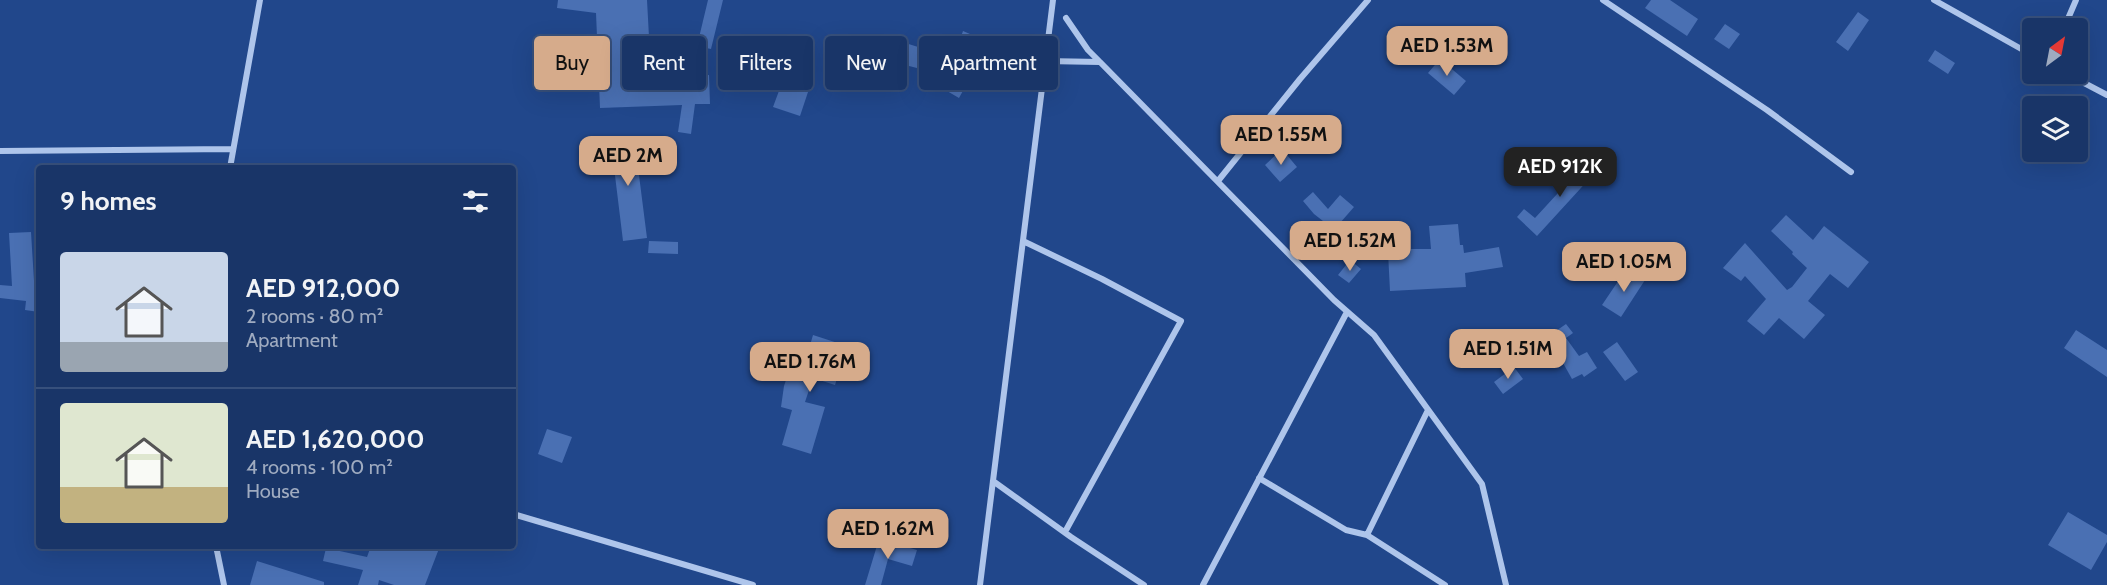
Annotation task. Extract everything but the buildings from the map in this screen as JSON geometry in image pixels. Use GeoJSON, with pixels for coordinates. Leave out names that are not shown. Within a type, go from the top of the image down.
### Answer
{"type":"FeatureCollection","features":[{"type":"Feature","properties":{"kind":"street"},"geometry":{"type":"LineString","coordinates":[[230,165],[260,0]]}},
{"type":"Feature","properties":{"kind":"street"},"geometry":{"type":"LineString","coordinates":[[1048,36],[1053,0]]}},
{"type":"Feature","properties":{"kind":"street"},"geometry":{"type":"LineString","coordinates":[[1218,181],[1368,0]]}},
{"type":"Feature","properties":{"kind":"street"},"geometry":{"type":"LineString","coordinates":[[1603,0],[1767,110],[1851,172]]}},
{"type":"Feature","properties":{"kind":"street"},"geometry":{"type":"LineString","coordinates":[[1934,0],[2022,49]]}},
{"type":"Feature","properties":{"kind":"street"},"geometry":{"type":"LineString","coordinates":[[2068,18],[2076,0]]}},
{"type":"Feature","properties":{"kind":"street"},"geometry":{"type":"LineString","coordinates":[[1066,18],[1088,50],[1347,312],[1374,335],[1482,484],[1506,585]]}},
{"type":"Feature","properties":{"kind":"street"},"geometry":{"type":"LineString","coordinates":[[1058,61],[1100,62]]}},
{"type":"Feature","properties":{"kind":"street"},"geometry":{"type":"LineString","coordinates":[[2086,84],[2107,95]]}},
{"type":"Feature","properties":{"kind":"street"},"geometry":{"type":"LineString","coordinates":[[980,585],[1041,90]]}},
{"type":"Feature","properties":{"kind":"street"},"geometry":{"type":"LineString","coordinates":[[0,152],[232,149]]}},
{"type":"Feature","properties":{"kind":"street"},"geometry":{"type":"LineString","coordinates":[[1023,241],[1102,279],[1180,321],[1065,532]]}},
{"type":"Feature","properties":{"kind":"street"},"geometry":{"type":"LineString","coordinates":[[1203,585],[1347,312]]}},
{"type":"Feature","properties":{"kind":"street"},"geometry":{"type":"LineString","coordinates":[[1366,535],[1428,410]]}},
{"type":"Feature","properties":{"kind":"street"},"geometry":{"type":"LineString","coordinates":[[1259,478],[1346,530],[1366,535],[1445,585]]}},
{"type":"Feature","properties":{"kind":"street"},"geometry":{"type":"LineString","coordinates":[[993,481],[1144,585]]}},
{"type":"Feature","properties":{"kind":"street"},"geometry":{"type":"LineString","coordinates":[[516,515],[753,585]]}},
{"type":"Feature","properties":{"kind":"street"},"geometry":{"type":"LineString","coordinates":[[217,549],[224,585]]}}]}
